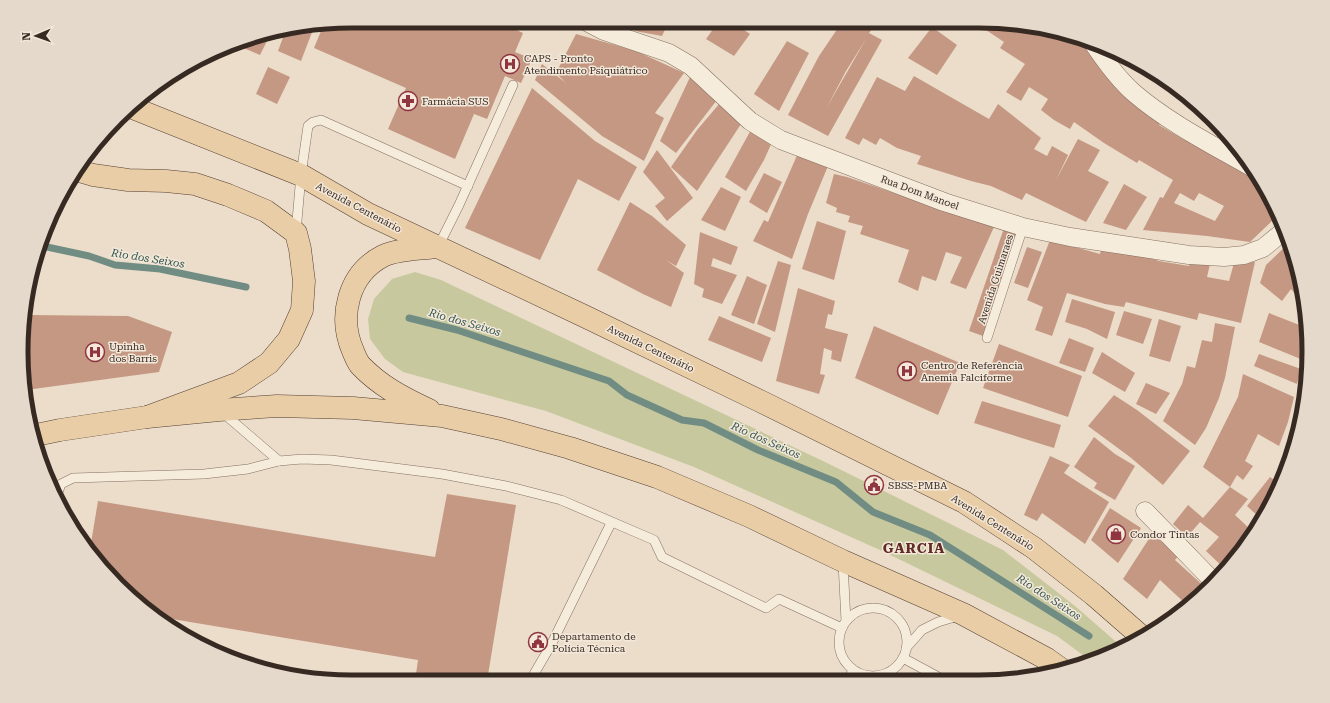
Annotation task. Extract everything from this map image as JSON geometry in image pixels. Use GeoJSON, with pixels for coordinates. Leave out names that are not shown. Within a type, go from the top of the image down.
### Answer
{"type":"FeatureCollection","features":[{"type":"Feature","properties":{"kind":"main road","name":"Avenida Centenário"},"geometry":{"type":"LineString","coordinates":[[137,109],[301,175],[368,214],[760,400],[964,502],[1034,548],[1094,595],[1138,633]]}},
{"type":"Feature","properties":{"kind":"main road"},"geometry":{"type":"LineString","coordinates":[[83,172],[128,180],[166,181],[195,184],[228,195],[266,211],[296,233],[300,249],[304,281],[302,310],[289,339],[269,363],[239,383],[147,417]]}},
{"type":"Feature","properties":{"kind":"main road"},"geometry":{"type":"LineString","coordinates":[[438,247],[404,250],[384,256],[367,267],[355,281],[348,299],[346,319],[348,340],[359,364],[381,384],[398,395],[442,416]]}},
{"type":"Feature","properties":{"kind":"main road"},"geometry":{"type":"LineString","coordinates":[[39,434],[147,417],[277,406],[353,408],[442,416],[502,429],[562,446],[657,477],[749,516],[843,561],[963,614],[1057,665]]}},
{"type":"Feature","properties":{"kind":"street","name":"Rua Dom Manoel"},"geometry":{"type":"LineString","coordinates":[[598,28],[669,53],[691,66],[750,121],[781,140],[944,202],[1023,227],[1070,237],[1182,253],[1224,256],[1244,256],[1263,248],[1280,234]]}},
{"type":"Feature","properties":{"kind":"street"},"geometry":{"type":"LineString","coordinates":[[1099,52],[1110,68],[1133,92],[1171,122],[1239,160]]}},
{"type":"Feature","properties":{"kind":"street"},"geometry":{"type":"LineString","coordinates":[[1145,510],[1210,577]]}},
{"type":"Feature","properties":{"kind":"lane"},"geometry":{"type":"LineString","coordinates":[[438,247],[468,186],[513,85]]}},
{"type":"Feature","properties":{"kind":"lane"},"geometry":{"type":"LineString","coordinates":[[296,233],[301,175],[308,126],[312,122],[321,120],[468,186]]}},
{"type":"Feature","properties":{"kind":"lane","name":"Avenida Guimaraes"},"geometry":{"type":"LineString","coordinates":[[987,338],[1023,227]]}},
{"type":"Feature","properties":{"kind":"lane"},"geometry":{"type":"LineString","coordinates":[[219,410],[279,462]]}},
{"type":"Feature","properties":{"kind":"lane"},"geometry":{"type":"LineString","coordinates":[[59,490],[61,484],[73,478],[204,474],[248,469],[279,462],[302,459],[331,460],[388,466],[463,478],[506,486],[561,500],[611,523],[654,540],[662,557],[766,608],[779,599],[844,624]]}},
{"type":"Feature","properties":{"kind":"lane"},"geometry":{"type":"LineString","coordinates":[[533,675],[552,643],[611,523]]}},
{"type":"Feature","properties":{"kind":"lane"},"geometry":{"type":"LineString","coordinates":[[843,561],[844,624],[840,637],[840,651],[846,663],[853,670],[864,675]]}},
{"type":"Feature","properties":{"kind":"lane"},"geometry":{"type":"LineString","coordinates":[[844,624],[854,614],[865,609],[876,608],[886,611],[896,617],[902,626],[906,637],[906,648],[903,658],[896,667],[886,673],[879,675]]}},
{"type":"Feature","properties":{"kind":"lane"},"geometry":{"type":"LineString","coordinates":[[906,648],[922,630],[938,622],[963,614]]}},
{"type":"Feature","properties":{"kind":"lane"},"geometry":{"type":"LineString","coordinates":[[903,658],[935,675]]}},
{"type":"Feature","properties":{"kind":"lane"},"geometry":{"type":"LineString","coordinates":[[850,675],[853,670]]}},
{"type":"Feature","properties":{"kind":"green space"},"geometry":{"type":"Polygon","coordinates":[[[415,272],[441,280],[825,462],[1003,550],[1075,606],[1118,644],[1085,657],[1057,636],[880,550],[694,467],[546,411],[403,372],[385,359],[370,339],[368,319],[374,299],[392,279],[415,272]]]}},
{"type":"Feature","properties":{"kind":"building"},"geometry":{"type":"Polygon","coordinates":[[[352,28],[512,28],[523,33],[515,52],[532,59],[521,83],[505,76],[487,119],[474,114],[455,159],[388,129],[406,88],[314,48],[321,30],[352,28]]]}},
{"type":"Feature","properties":{"kind":"building"},"geometry":{"type":"Polygon","coordinates":[[[637,28],[666,28],[662,36],[635,31],[637,28]]]}},
{"type":"Feature","properties":{"kind":"building"},"geometry":{"type":"Polygon","coordinates":[[[714,28],[741,28],[750,34],[734,56],[706,39],[714,28]]]}},
{"type":"Feature","properties":{"kind":"building"},"geometry":{"type":"Polygon","coordinates":[[[838,28],[873,28],[869,33],[882,40],[828,136],[788,115],[819,56],[838,28]],[[866,39],[846,71],[827,107],[866,39]]]}},
{"type":"Feature","properties":{"kind":"building"},"geometry":{"type":"Polygon","coordinates":[[[931,28],[957,45],[937,75],[908,58],[931,28]]]}},
{"type":"Feature","properties":{"kind":"building"},"geometry":{"type":"Polygon","coordinates":[[[983,28],[1042,34],[1088,48],[1096,58],[1161,122],[1159,125],[1220,158],[1251,178],[1269,208],[1274,219],[1250,242],[1143,230],[1160,197],[1163,198],[1173,180],[1139,160],[1137,163],[1104,143],[1074,122],[1070,129],[1054,120],[1041,110],[1048,99],[1029,87],[1021,101],[1006,92],[1025,64],[1000,48],[1004,42],[983,28]],[[1180,193],[1174,203],[1215,221],[1224,206],[1199,193],[1194,201],[1180,193]]]}},
{"type":"Feature","properties":{"kind":"building"},"geometry":{"type":"Polygon","coordinates":[[[313,31],[301,61],[278,51],[284,35],[313,31]]]}},
{"type":"Feature","properties":{"kind":"building"},"geometry":{"type":"Polygon","coordinates":[[[576,34],[636,51],[684,73],[655,113],[664,118],[644,161],[602,136],[535,80],[542,64],[566,83],[556,73],[576,34]]]}},
{"type":"Feature","properties":{"kind":"building"},"geometry":{"type":"Polygon","coordinates":[[[268,39],[260,55],[242,47],[268,39]]]}},
{"type":"Feature","properties":{"kind":"building"},"geometry":{"type":"Polygon","coordinates":[[[787,41],[809,53],[779,111],[754,94],[787,41]]]}},
{"type":"Feature","properties":{"kind":"building"},"geometry":{"type":"Polygon","coordinates":[[[268,67],[290,77],[277,104],[256,94],[268,67]]]}},
{"type":"Feature","properties":{"kind":"building"},"geometry":{"type":"Polygon","coordinates":[[[691,75],[717,100],[676,153],[660,141],[691,75]]]}},
{"type":"Feature","properties":{"kind":"building"},"geometry":{"type":"Polygon","coordinates":[[[914,76],[989,119],[998,104],[1041,138],[1034,149],[1047,156],[1052,146],[1068,155],[1056,180],[1078,139],[1100,150],[1088,171],[1109,182],[1086,222],[1026,193],[1022,200],[991,186],[917,164],[921,156],[897,148],[880,138],[876,145],[863,138],[859,145],[845,138],[877,77],[905,91],[914,76]]]}},
{"type":"Feature","properties":{"kind":"building"},"geometry":{"type":"Polygon","coordinates":[[[532,88],[595,141],[637,167],[619,201],[578,179],[540,260],[465,228],[532,88]]]}},
{"type":"Feature","properties":{"kind":"building"},"geometry":{"type":"Polygon","coordinates":[[[720,103],[743,121],[697,191],[671,167],[697,130],[720,103]]]}},
{"type":"Feature","properties":{"kind":"building"},"geometry":{"type":"Polygon","coordinates":[[[752,128],[773,140],[764,160],[746,191],[725,177],[752,128]]]}},
{"type":"Feature","properties":{"kind":"building"},"geometry":{"type":"Polygon","coordinates":[[[657,150],[693,198],[667,221],[655,206],[665,198],[643,172],[657,150]]]}},
{"type":"Feature","properties":{"kind":"building"},"geometry":{"type":"Polygon","coordinates":[[[798,153],[828,166],[808,214],[792,259],[753,241],[764,220],[768,222],[798,153]]]}},
{"type":"Feature","properties":{"kind":"building"},"geometry":{"type":"Polygon","coordinates":[[[764,173],[782,182],[767,213],[749,202],[764,173]]]}},
{"type":"Feature","properties":{"kind":"building"},"geometry":{"type":"Polygon","coordinates":[[[834,174],[847,177],[994,227],[966,289],[950,283],[962,257],[946,252],[936,281],[922,276],[918,291],[898,282],[909,250],[860,234],[863,226],[848,222],[850,216],[836,212],[837,208],[826,203],[834,174]]]}},
{"type":"Feature","properties":{"kind":"building"},"geometry":{"type":"Polygon","coordinates":[[[1124,184],[1147,197],[1126,230],[1103,223],[1124,184]]]}},
{"type":"Feature","properties":{"kind":"building"},"geometry":{"type":"Polygon","coordinates":[[[721,187],[741,197],[725,231],[701,220],[721,187]]]}},
{"type":"Feature","properties":{"kind":"building"},"geometry":{"type":"Polygon","coordinates":[[[630,202],[652,216],[686,245],[676,266],[666,260],[684,273],[671,307],[597,270],[630,202]]]}},
{"type":"Feature","properties":{"kind":"building"},"geometry":{"type":"Polygon","coordinates":[[[817,221],[846,231],[834,280],[802,269],[817,221]]]}},
{"type":"Feature","properties":{"kind":"building"},"geometry":{"type":"Polygon","coordinates":[[[1004,228],[1019,231],[983,336],[969,331],[1004,228]]]}},
{"type":"Feature","properties":{"kind":"building"},"geometry":{"type":"Polygon","coordinates":[[[700,232],[738,247],[731,265],[713,258],[711,266],[737,275],[722,304],[702,297],[704,289],[694,284],[700,232]]]}},
{"type":"Feature","properties":{"kind":"building"},"geometry":{"type":"Polygon","coordinates":[[[1050,240],[1100,254],[1102,246],[1137,253],[1159,261],[1189,266],[1190,260],[1210,264],[1207,277],[1229,281],[1234,263],[1255,262],[1241,323],[1199,313],[1197,320],[1126,302],[1124,307],[1105,304],[1067,293],[1052,336],[1035,330],[1043,307],[1027,300],[1050,240]]]}},
{"type":"Feature","properties":{"kind":"building"},"geometry":{"type":"Polygon","coordinates":[[[1027,247],[1042,252],[1028,288],[1014,283],[1027,247]]]}},
{"type":"Feature","properties":{"kind":"building"},"geometry":{"type":"Polygon","coordinates":[[[1285,247],[1296,288],[1297,292],[1295,294],[1291,289],[1282,301],[1260,283],[1266,265],[1285,247]]]}},
{"type":"Feature","properties":{"kind":"building"},"geometry":{"type":"Polygon","coordinates":[[[778,261],[791,265],[775,332],[757,324],[778,261]]]}},
{"type":"Feature","properties":{"kind":"building"},"geometry":{"type":"Polygon","coordinates":[[[747,276],[767,285],[754,324],[731,315],[747,276]]]}},
{"type":"Feature","properties":{"kind":"building"},"geometry":{"type":"Polygon","coordinates":[[[798,288],[835,301],[832,315],[828,314],[825,328],[848,334],[841,362],[831,359],[832,351],[824,348],[820,374],[825,375],[819,394],[776,381],[798,288]]]}},
{"type":"Feature","properties":{"kind":"building"},"geometry":{"type":"Polygon","coordinates":[[[1072,299],[1115,312],[1107,339],[1087,329],[1065,322],[1072,299]]]}},
{"type":"Feature","properties":{"kind":"building"},"geometry":{"type":"Polygon","coordinates":[[[1124,311],[1152,319],[1143,344],[1116,335],[1124,311]]]}},
{"type":"Feature","properties":{"kind":"building"},"geometry":{"type":"Polygon","coordinates":[[[1269,313],[1301,325],[1302,359],[1259,342],[1269,313]]]}},
{"type":"Feature","properties":{"kind":"building","name":"Upinha dos Barris"},"geometry":{"type":"Polygon","coordinates":[[[30,315],[128,316],[172,332],[159,372],[31,389],[28,352],[30,315]]]}},
{"type":"Feature","properties":{"kind":"building"},"geometry":{"type":"Polygon","coordinates":[[[719,316],[771,338],[762,362],[708,340],[719,316]]]}},
{"type":"Feature","properties":{"kind":"building"},"geometry":{"type":"Polygon","coordinates":[[[1159,319],[1181,326],[1170,362],[1149,356],[1159,319]]]}},
{"type":"Feature","properties":{"kind":"building"},"geometry":{"type":"Polygon","coordinates":[[[1215,323],[1235,327],[1225,378],[1219,398],[1206,428],[1195,445],[1163,421],[1182,384],[1187,366],[1195,368],[1202,340],[1212,342],[1215,323]]]}},
{"type":"Feature","properties":{"kind":"building","name":"Centro de Referência Anemia Falciforme"},"geometry":{"type":"Polygon","coordinates":[[[874,326],[960,363],[938,415],[855,378],[874,326]]]}},
{"type":"Feature","properties":{"kind":"building"},"geometry":{"type":"Polygon","coordinates":[[[1069,338],[1094,348],[1085,372],[1059,363],[1069,338]]]}},
{"type":"Feature","properties":{"kind":"building"},"geometry":{"type":"Polygon","coordinates":[[[999,344],[1082,376],[1068,417],[983,388],[999,344]]]}},
{"type":"Feature","properties":{"kind":"building"},"geometry":{"type":"Polygon","coordinates":[[[1102,352],[1135,373],[1125,392],[1092,373],[1102,352]]]}},
{"type":"Feature","properties":{"kind":"building"},"geometry":{"type":"Polygon","coordinates":[[[1259,354],[1301,369],[1297,384],[1254,366],[1259,354]]]}},
{"type":"Feature","properties":{"kind":"building"},"geometry":{"type":"Polygon","coordinates":[[[1243,374],[1294,397],[1288,422],[1279,446],[1258,434],[1245,461],[1253,466],[1243,480],[1237,475],[1230,487],[1203,467],[1238,397],[1243,374]]]}},
{"type":"Feature","properties":{"kind":"building"},"geometry":{"type":"Polygon","coordinates":[[[1146,383],[1170,393],[1156,414],[1136,404],[1146,383]]]}},
{"type":"Feature","properties":{"kind":"building"},"geometry":{"type":"Polygon","coordinates":[[[1114,395],[1137,410],[1190,451],[1163,485],[1130,457],[1088,426],[1114,395]]]}},
{"type":"Feature","properties":{"kind":"building"},"geometry":{"type":"Polygon","coordinates":[[[982,401],[1061,425],[1054,448],[974,423],[982,401]]]}},
{"type":"Feature","properties":{"kind":"building"},"geometry":{"type":"Polygon","coordinates":[[[1094,437],[1115,454],[1135,466],[1115,500],[1094,488],[1097,483],[1074,467],[1094,437]]]}},
{"type":"Feature","properties":{"kind":"building"},"geometry":{"type":"Polygon","coordinates":[[[1050,456],[1070,465],[1064,473],[1109,502],[1085,544],[1042,513],[1037,521],[1024,515],[1050,456]]]}},
{"type":"Feature","properties":{"kind":"building"},"geometry":{"type":"Polygon","coordinates":[[[1270,477],[1275,480],[1269,495],[1257,516],[1247,506],[1270,477]]]}},
{"type":"Feature","properties":{"kind":"building"},"geometry":{"type":"Polygon","coordinates":[[[1230,487],[1248,499],[1235,515],[1249,528],[1221,566],[1206,551],[1219,537],[1200,522],[1187,537],[1173,524],[1188,505],[1203,518],[1230,487]]]}},
{"type":"Feature","properties":{"kind":"building"},"geometry":{"type":"Polygon","coordinates":[[[447,494],[516,505],[488,675],[416,675],[418,660],[170,619],[138,595],[108,565],[91,542],[98,501],[435,557],[447,494]]]}},
{"type":"Feature","properties":{"kind":"building","name":"Condor Tintas"},"geometry":{"type":"Polygon","coordinates":[[[1110,508],[1141,528],[1118,563],[1091,540],[1110,508]]]}},
{"type":"Feature","properties":{"kind":"building"},"geometry":{"type":"Polygon","coordinates":[[[1152,534],[1179,555],[1175,560],[1202,585],[1183,602],[1160,580],[1147,599],[1123,579],[1152,534]]]}},
{"type":"Feature","properties":{"kind":"waterway","name":"Rio dos Seixos"},"geometry":{"type":"LineString","coordinates":[[47,247],[89,256],[115,265],[160,269],[246,287]]}},
{"type":"Feature","properties":{"kind":"waterway","name":"Rio dos Seixos"},"geometry":{"type":"LineString","coordinates":[[409,318],[457,330],[609,381],[627,395],[682,420],[704,423],[758,450],[836,482],[873,512],[930,535],[1089,636]]}},
{"type":"Feature","properties":{"kind":"place","name":"CAPS - Pronto Atendimento Psiquiátrico"},"geometry":{"type":"Point","coordinates":[510,64]}},
{"type":"Feature","properties":{"kind":"place","name":"Farmácia SUS"},"geometry":{"type":"Point","coordinates":[408,101]}},
{"type":"Feature","properties":{"kind":"place","name":"Upinha dos Barris"},"geometry":{"type":"Point","coordinates":[95,352]}},
{"type":"Feature","properties":{"kind":"place","name":"Centro de Referência Anemia Falciforme"},"geometry":{"type":"Point","coordinates":[907,371]}},
{"type":"Feature","properties":{"kind":"place","name":"SBSS-PMBA"},"geometry":{"type":"Point","coordinates":[874,485]}},
{"type":"Feature","properties":{"kind":"place","name":"Condor Tintas"},"geometry":{"type":"Point","coordinates":[1116,534]}},
{"type":"Feature","properties":{"kind":"place","name":"Departamento de Polícia Técnica"},"geometry":{"type":"Point","coordinates":[538,642]}},
{"type":"Feature","properties":{"kind":"district","name":"GARCIA"},"geometry":{"type":"Point","coordinates":[914,548]}}]}
